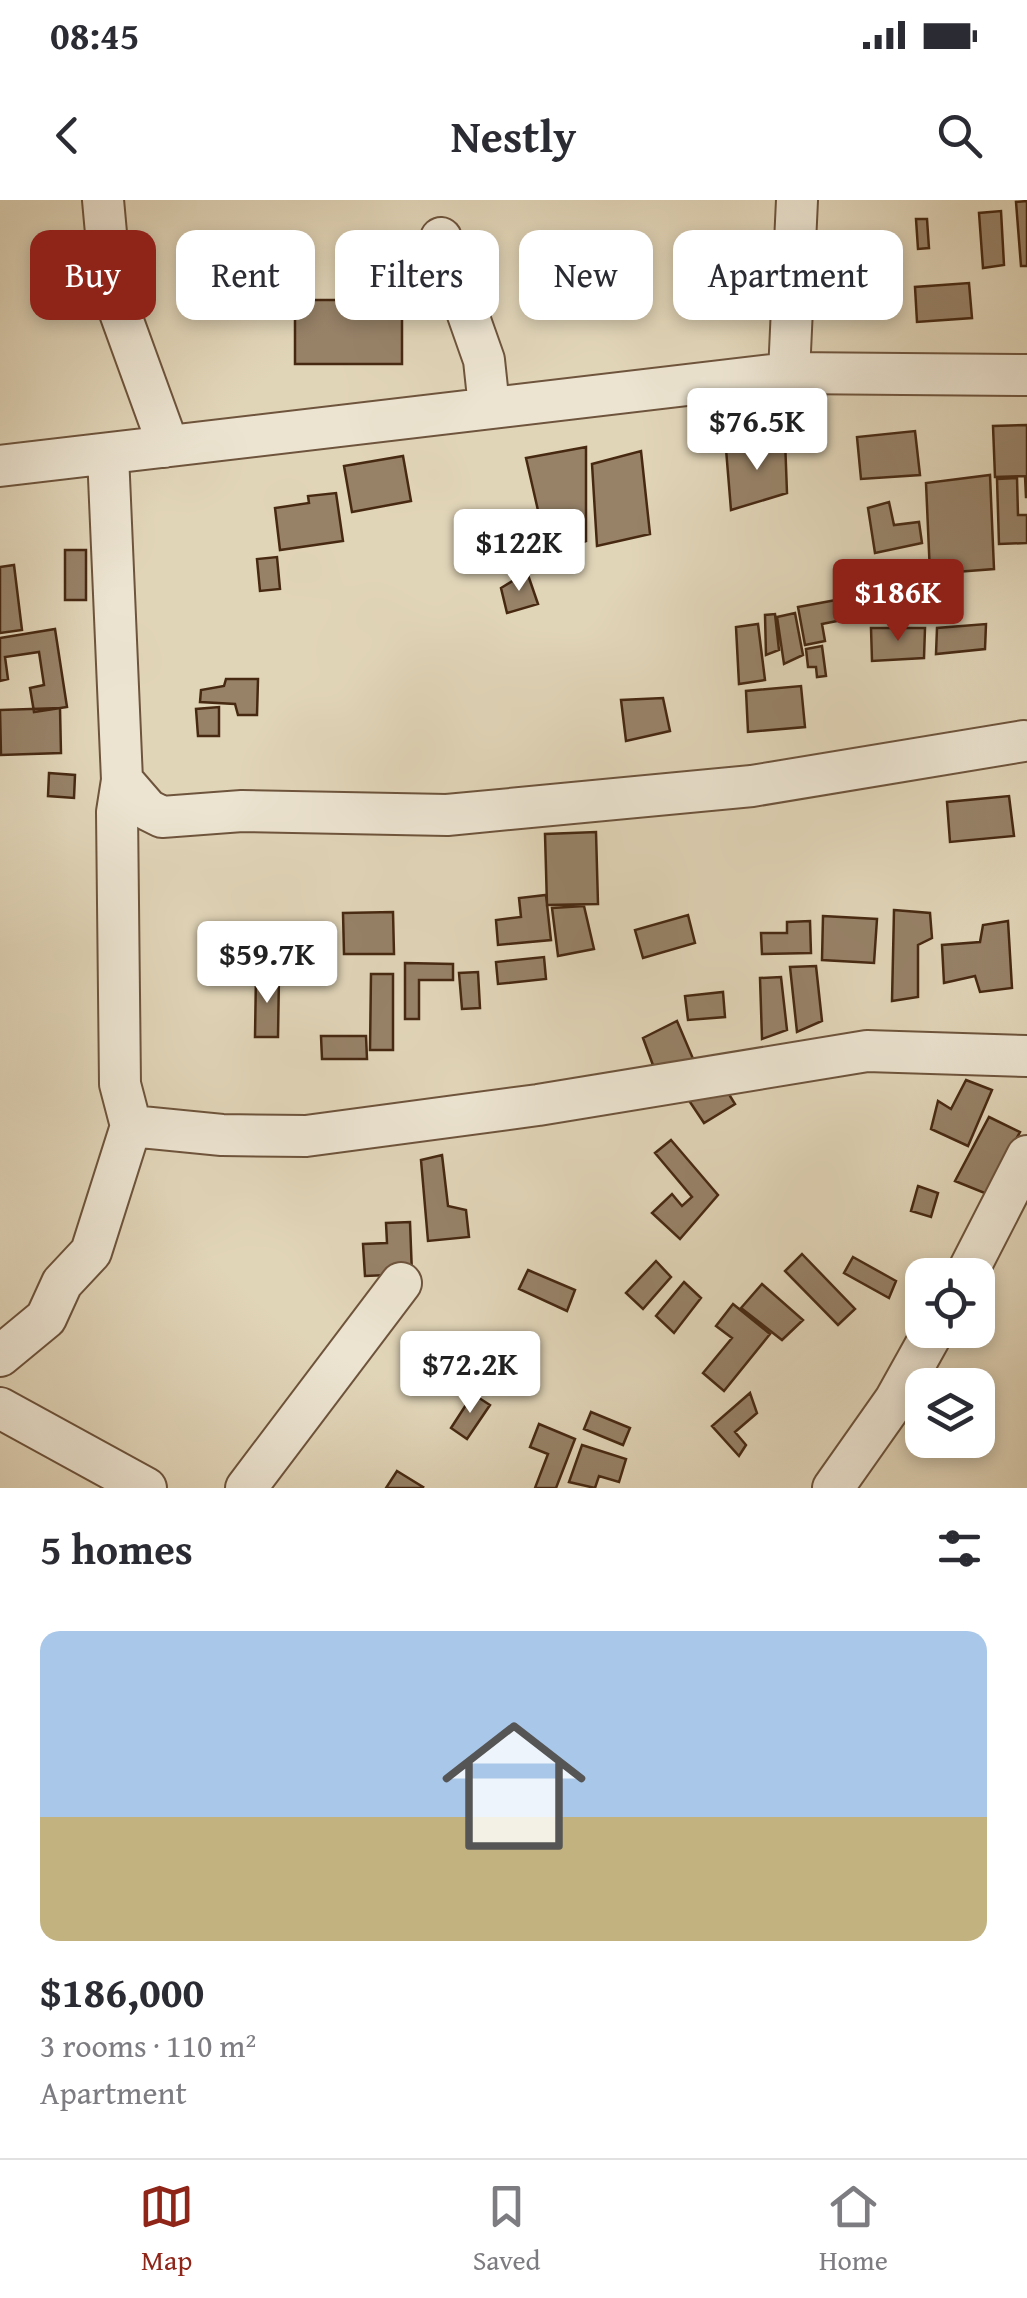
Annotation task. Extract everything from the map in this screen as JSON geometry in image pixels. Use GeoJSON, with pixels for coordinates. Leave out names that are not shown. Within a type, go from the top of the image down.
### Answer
{"type":"FeatureCollection","features":[{"type":"Feature","properties":{"kind":"street"},"geometry":{"type":"LineString","coordinates":[[102,200],[111,288],[164,434],[164,447]]}},
{"type":"Feature","properties":{"kind":"street"},"geometry":{"type":"LineString","coordinates":[[789,373],[797,200]]}},
{"type":"Feature","properties":{"kind":"street"},"geometry":{"type":"LineString","coordinates":[[470,320],[484,360],[489,407]]}},
{"type":"Feature","properties":{"kind":"street"},"geometry":{"type":"LineString","coordinates":[[0,466],[789,373],[1027,375]]}},
{"type":"Feature","properties":{"kind":"street"},"geometry":{"type":"LineString","coordinates":[[0,1356],[46,1318],[62,1284],[91,1252],[131,1126],[120,1084],[118,1044],[117,812],[122,780],[108,454]]}},
{"type":"Feature","properties":{"kind":"street"},"geometry":{"type":"LineString","coordinates":[[122,780],[148,810],[162,817],[242,811],[447,815],[752,786],[1024,741]]}},
{"type":"Feature","properties":{"kind":"street"},"geometry":{"type":"LineString","coordinates":[[131,1126],[222,1135],[306,1136],[538,1105],[867,1051],[1027,1056]]}},
{"type":"Feature","properties":{"kind":"street"},"geometry":{"type":"LineString","coordinates":[[975,1258],[1027,1156]]}},
{"type":"Feature","properties":{"kind":"street"},"geometry":{"type":"LineString","coordinates":[[246,1488],[401,1283]]}},
{"type":"Feature","properties":{"kind":"street"},"geometry":{"type":"LineString","coordinates":[[833,1488],[896,1400],[924,1348]]}},
{"type":"Feature","properties":{"kind":"street"},"geometry":{"type":"LineString","coordinates":[[0,1408],[146,1488]]}},
{"type":"Feature","properties":{"kind":"building"},"geometry":{"type":"Polygon","coordinates":[[[1027,201],[1027,266],[1021,266],[1016,202],[1027,201]]]}},
{"type":"Feature","properties":{"kind":"building"},"geometry":{"type":"Polygon","coordinates":[[[1001,211],[1004,265],[983,268],[979,213],[1001,211]]]}},
{"type":"Feature","properties":{"kind":"building"},"geometry":{"type":"Polygon","coordinates":[[[916,219],[927,219],[929,248],[918,249],[916,219]]]}},
{"type":"Feature","properties":{"kind":"building"},"geometry":{"type":"Polygon","coordinates":[[[969,283],[972,318],[917,322],[915,287],[969,283]]]}},
{"type":"Feature","properties":{"kind":"building"},"geometry":{"type":"Polygon","coordinates":[[[315,300],[335,300],[335,320],[402,320],[402,364],[295,364],[295,320],[315,320],[315,300]]]}},
{"type":"Feature","properties":{"kind":"building"},"geometry":{"type":"Polygon","coordinates":[[[1027,425],[1026,497],[1025,476],[995,477],[993,426],[1027,425]]]}},
{"type":"Feature","properties":{"kind":"building"},"geometry":{"type":"Polygon","coordinates":[[[915,431],[920,475],[861,479],[857,437],[915,431]]]}},
{"type":"Feature","properties":{"kind":"building"},"geometry":{"type":"Polygon","coordinates":[[[785,439],[787,493],[731,510],[726,449],[785,439]]]}},
{"type":"Feature","properties":{"kind":"building"},"geometry":{"type":"Polygon","coordinates":[[[586,447],[586,541],[548,554],[526,458],[586,447]]]}},
{"type":"Feature","properties":{"kind":"building"},"geometry":{"type":"Polygon","coordinates":[[[641,451],[650,534],[597,546],[592,464],[641,451]]]}},
{"type":"Feature","properties":{"kind":"building"},"geometry":{"type":"Polygon","coordinates":[[[403,456],[411,501],[352,512],[344,466],[403,456]]]}},
{"type":"Feature","properties":{"kind":"building"},"geometry":{"type":"Polygon","coordinates":[[[990,475],[994,569],[930,574],[926,483],[990,475]]]}},
{"type":"Feature","properties":{"kind":"building"},"geometry":{"type":"Polygon","coordinates":[[[1017,478],[1018,515],[1027,515],[1027,543],[999,544],[997,479],[1017,478]]]}},
{"type":"Feature","properties":{"kind":"building"},"geometry":{"type":"Polygon","coordinates":[[[336,493],[343,541],[280,550],[275,508],[309,503],[308,496],[336,493]]]}},
{"type":"Feature","properties":{"kind":"building"},"geometry":{"type":"Polygon","coordinates":[[[889,502],[894,525],[919,522],[922,543],[875,553],[868,508],[889,502]]]}},
{"type":"Feature","properties":{"kind":"building"},"geometry":{"type":"Polygon","coordinates":[[[65,550],[86,550],[86,600],[65,600],[65,550]]]}},
{"type":"Feature","properties":{"kind":"building"},"geometry":{"type":"Polygon","coordinates":[[[277,557],[280,589],[260,591],[257,559],[277,557]]]}},
{"type":"Feature","properties":{"kind":"building"},"geometry":{"type":"Polygon","coordinates":[[[14,565],[22,630],[0,633],[0,567],[14,565]]]}},
{"type":"Feature","properties":{"kind":"building"},"geometry":{"type":"Polygon","coordinates":[[[527,572],[538,604],[507,613],[501,588],[527,572]]]}},
{"type":"Feature","properties":{"kind":"building"},"geometry":{"type":"Polygon","coordinates":[[[847,598],[852,618],[822,624],[825,641],[805,645],[798,607],[847,598]]]}},
{"type":"Feature","properties":{"kind":"building"},"geometry":{"type":"Polygon","coordinates":[[[795,613],[803,655],[784,664],[777,617],[795,613]]]}},
{"type":"Feature","properties":{"kind":"building"},"geometry":{"type":"Polygon","coordinates":[[[775,614],[779,650],[766,655],[765,615],[775,614]]]}},
{"type":"Feature","properties":{"kind":"building"},"geometry":{"type":"Polygon","coordinates":[[[758,624],[765,680],[739,684],[736,627],[758,624]]]}},
{"type":"Feature","properties":{"kind":"building"},"geometry":{"type":"Polygon","coordinates":[[[986,624],[985,649],[936,654],[937,628],[986,624]]]}},
{"type":"Feature","properties":{"kind":"building"},"geometry":{"type":"Polygon","coordinates":[[[871,628],[925,628],[924,658],[872,661],[871,628]]]}},
{"type":"Feature","properties":{"kind":"building"},"geometry":{"type":"Polygon","coordinates":[[[55,629],[67,707],[34,712],[30,688],[44,685],[39,652],[5,657],[8,679],[0,681],[0,638],[55,629]]]}},
{"type":"Feature","properties":{"kind":"building"},"geometry":{"type":"Polygon","coordinates":[[[822,646],[826,676],[817,677],[816,667],[808,667],[806,649],[822,646]]]}},
{"type":"Feature","properties":{"kind":"building"},"geometry":{"type":"Polygon","coordinates":[[[226,679],[258,679],[257,715],[238,715],[235,704],[200,702],[201,690],[224,686],[226,679]]]}},
{"type":"Feature","properties":{"kind":"building"},"geometry":{"type":"Polygon","coordinates":[[[801,686],[805,727],[748,732],[746,691],[801,686]]]}},
{"type":"Feature","properties":{"kind":"building"},"geometry":{"type":"Polygon","coordinates":[[[663,698],[670,731],[626,741],[621,700],[663,698]]]}},
{"type":"Feature","properties":{"kind":"building"},"geometry":{"type":"Polygon","coordinates":[[[219,707],[219,736],[198,736],[196,709],[219,707]]]}},
{"type":"Feature","properties":{"kind":"building"},"geometry":{"type":"Polygon","coordinates":[[[60,708],[61,753],[1,755],[0,710],[60,708]]]}},
{"type":"Feature","properties":{"kind":"building"},"geometry":{"type":"Polygon","coordinates":[[[49,773],[75,775],[74,798],[48,796],[49,773]]]}},
{"type":"Feature","properties":{"kind":"building"},"geometry":{"type":"Polygon","coordinates":[[[1009,796],[1014,836],[950,842],[947,802],[1009,796]]]}},
{"type":"Feature","properties":{"kind":"building"},"geometry":{"type":"Polygon","coordinates":[[[596,832],[598,904],[547,905],[545,834],[596,832]]]}},
{"type":"Feature","properties":{"kind":"building"},"geometry":{"type":"Polygon","coordinates":[[[546,895],[551,940],[498,945],[496,920],[521,917],[519,898],[546,895]]]}},
{"type":"Feature","properties":{"kind":"building"},"geometry":{"type":"Polygon","coordinates":[[[584,906],[594,949],[558,956],[552,908],[584,906]]]}},
{"type":"Feature","properties":{"kind":"building"},"geometry":{"type":"Polygon","coordinates":[[[894,910],[930,913],[932,938],[918,945],[918,997],[892,1001],[894,910]]]}},
{"type":"Feature","properties":{"kind":"building"},"geometry":{"type":"Polygon","coordinates":[[[393,912],[394,954],[344,954],[343,913],[393,912]]]}},
{"type":"Feature","properties":{"kind":"building"},"geometry":{"type":"Polygon","coordinates":[[[688,915],[695,943],[643,958],[635,930],[688,915]]]}},
{"type":"Feature","properties":{"kind":"building"},"geometry":{"type":"Polygon","coordinates":[[[823,916],[877,919],[874,963],[822,960],[823,916]]]}},
{"type":"Feature","properties":{"kind":"building"},"geometry":{"type":"Polygon","coordinates":[[[810,921],[811,953],[762,954],[761,933],[787,933],[787,922],[810,921]]]}},
{"type":"Feature","properties":{"kind":"building"},"geometry":{"type":"Polygon","coordinates":[[[1008,921],[1012,988],[980,992],[975,976],[944,983],[942,945],[980,942],[983,925],[1008,921]]]}},
{"type":"Feature","properties":{"kind":"building"},"geometry":{"type":"Polygon","coordinates":[[[544,957],[546,979],[498,984],[496,962],[544,957]]]}},
{"type":"Feature","properties":{"kind":"building"},"geometry":{"type":"Polygon","coordinates":[[[405,963],[453,964],[453,980],[419,980],[419,1019],[405,1019],[405,963]]]}},
{"type":"Feature","properties":{"kind":"building"},"geometry":{"type":"Polygon","coordinates":[[[816,966],[822,1021],[797,1032],[790,967],[816,966]]]}},
{"type":"Feature","properties":{"kind":"building"},"geometry":{"type":"Polygon","coordinates":[[[478,972],[480,1008],[462,1009],[459,973],[478,972]]]}},
{"type":"Feature","properties":{"kind":"building"},"geometry":{"type":"Polygon","coordinates":[[[256,974],[279,975],[278,1037],[255,1037],[256,974]]]}},
{"type":"Feature","properties":{"kind":"building"},"geometry":{"type":"Polygon","coordinates":[[[371,974],[393,974],[393,1050],[370,1050],[371,974]]]}},
{"type":"Feature","properties":{"kind":"building"},"geometry":{"type":"Polygon","coordinates":[[[781,977],[787,1030],[762,1039],[760,978],[781,977]]]}},
{"type":"Feature","properties":{"kind":"building"},"geometry":{"type":"Polygon","coordinates":[[[723,992],[725,1017],[688,1020],[685,996],[723,992]]]}},
{"type":"Feature","properties":{"kind":"building"},"geometry":{"type":"Polygon","coordinates":[[[677,1021],[694,1061],[657,1076],[643,1038],[677,1021]]]}},
{"type":"Feature","properties":{"kind":"building"},"geometry":{"type":"Polygon","coordinates":[[[321,1036],[366,1036],[367,1059],[322,1059],[321,1036]]]}},
{"type":"Feature","properties":{"kind":"building"},"geometry":{"type":"Polygon","coordinates":[[[719,1078],[735,1104],[704,1123],[684,1093],[719,1078]]]}},
{"type":"Feature","properties":{"kind":"building"},"geometry":{"type":"Polygon","coordinates":[[[966,1080],[992,1090],[968,1146],[931,1129],[938,1101],[951,1109],[966,1080]]]}},
{"type":"Feature","properties":{"kind":"building"},"geometry":{"type":"Polygon","coordinates":[[[989,1117],[1020,1132],[987,1194],[955,1181],[989,1117]]]}},
{"type":"Feature","properties":{"kind":"building"},"geometry":{"type":"Polygon","coordinates":[[[671,1140],[718,1195],[680,1239],[652,1213],[672,1194],[682,1206],[692,1197],[655,1153],[671,1140]]]}},
{"type":"Feature","properties":{"kind":"building"},"geometry":{"type":"Polygon","coordinates":[[[442,1155],[448,1206],[466,1210],[469,1237],[428,1241],[421,1160],[442,1155]]]}},
{"type":"Feature","properties":{"kind":"building"},"geometry":{"type":"Polygon","coordinates":[[[918,1186],[938,1193],[931,1217],[911,1211],[918,1186]]]}},
{"type":"Feature","properties":{"kind":"building"},"geometry":{"type":"Polygon","coordinates":[[[410,1222],[412,1274],[365,1276],[363,1244],[387,1243],[386,1223],[410,1222]]]}},
{"type":"Feature","properties":{"kind":"building"},"geometry":{"type":"Polygon","coordinates":[[[802,1254],[855,1309],[838,1325],[785,1271],[802,1254]]]}},
{"type":"Feature","properties":{"kind":"building"},"geometry":{"type":"Polygon","coordinates":[[[853,1257],[896,1281],[889,1298],[844,1273],[853,1257]]]}},
{"type":"Feature","properties":{"kind":"building"},"geometry":{"type":"Polygon","coordinates":[[[656,1261],[671,1277],[643,1309],[626,1293],[656,1261]]]}},
{"type":"Feature","properties":{"kind":"building"},"geometry":{"type":"Polygon","coordinates":[[[528,1270],[575,1290],[567,1311],[519,1289],[528,1270]]]}},
{"type":"Feature","properties":{"kind":"building"},"geometry":{"type":"Polygon","coordinates":[[[684,1282],[701,1298],[674,1333],[656,1316],[684,1282]]]}},
{"type":"Feature","properties":{"kind":"building"},"geometry":{"type":"Polygon","coordinates":[[[762,1284],[803,1320],[782,1340],[741,1308],[762,1284]]]}},
{"type":"Feature","properties":{"kind":"building"},"geometry":{"type":"Polygon","coordinates":[[[733,1304],[770,1334],[724,1391],[703,1373],[732,1338],[716,1326],[733,1304]]]}},
{"type":"Feature","properties":{"kind":"building"},"geometry":{"type":"Polygon","coordinates":[[[750,1393],[757,1413],[735,1432],[746,1445],[739,1456],[712,1426],[750,1393]]]}},
{"type":"Feature","properties":{"kind":"building"},"geometry":{"type":"Polygon","coordinates":[[[473,1394],[490,1405],[467,1439],[451,1428],[473,1394]]]}},
{"type":"Feature","properties":{"kind":"building"},"geometry":{"type":"Polygon","coordinates":[[[591,1412],[630,1428],[623,1445],[584,1429],[591,1412]]]}},
{"type":"Feature","properties":{"kind":"building"},"geometry":{"type":"Polygon","coordinates":[[[539,1424],[575,1439],[556,1488],[535,1488],[548,1454],[530,1447],[539,1424]]]}},
{"type":"Feature","properties":{"kind":"building"},"geometry":{"type":"Polygon","coordinates":[[[582,1445],[626,1459],[619,1482],[599,1476],[595,1488],[569,1482],[582,1445]]]}},
{"type":"Feature","properties":{"kind":"building"},"geometry":{"type":"Polygon","coordinates":[[[397,1471],[423,1487],[386,1488],[397,1471]]]}}]}
